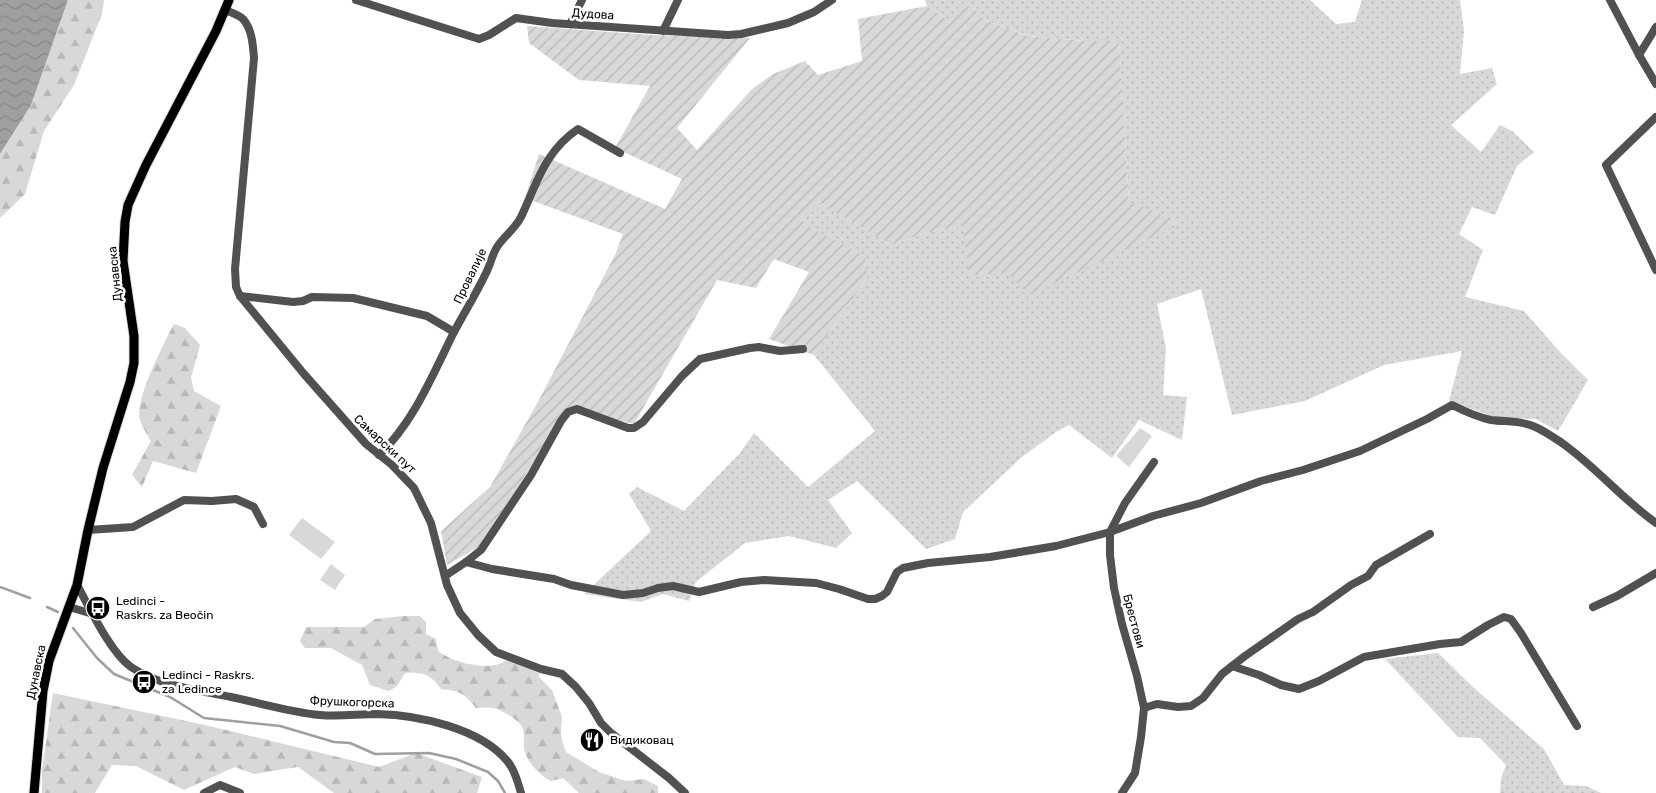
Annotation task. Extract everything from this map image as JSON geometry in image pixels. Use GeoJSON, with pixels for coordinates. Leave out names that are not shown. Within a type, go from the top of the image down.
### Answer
{"type":"FeatureCollection","features":[{"type":"Feature","properties":{"kind":"main road","name":"Дунавска"},"geometry":{"type":"LineString","coordinates":[[34,793],[44,685],[53,648],[77,585],[103,468],[130,382],[134,363],[134,336],[123,261],[128,205],[146,165],[216,31],[229,0]]}},
{"type":"Feature","properties":{"kind":"street","name":"Дудова"},"geometry":{"type":"LineString","coordinates":[[356,0],[479,38],[489,35],[516,18],[663,31],[741,34],[802,18],[832,0]]}},
{"type":"Feature","properties":{"kind":"street"},"geometry":{"type":"LineString","coordinates":[[570,24],[582,0]]}},
{"type":"Feature","properties":{"kind":"street"},"geometry":{"type":"LineString","coordinates":[[663,31],[678,0]]}},
{"type":"Feature","properties":{"kind":"street"},"geometry":{"type":"LineString","coordinates":[[1610,0],[1656,84]]}},
{"type":"Feature","properties":{"kind":"street","name":"Самарски пут"},"geometry":{"type":"LineString","coordinates":[[225,10],[242,18],[252,39],[254,58],[235,269],[236,287],[240,296],[343,419],[366,444],[404,476],[414,488],[431,523],[445,576],[460,613],[478,635],[496,652],[541,669],[562,674],[576,687],[589,703],[601,723],[611,733],[669,778],[685,793]]}},
{"type":"Feature","properties":{"kind":"street"},"geometry":{"type":"LineString","coordinates":[[1639,55],[1656,27]]}},
{"type":"Feature","properties":{"kind":"street"},"geometry":{"type":"LineString","coordinates":[[1656,117],[1606,165],[1656,270]]}},
{"type":"Feature","properties":{"kind":"street","name":"Провалије"},"geometry":{"type":"LineString","coordinates":[[379,455],[400,432],[428,386],[454,332],[486,275],[497,247],[520,219],[548,159],[556,148],[578,129],[620,153]]}},
{"type":"Feature","properties":{"kind":"street"},"geometry":{"type":"LineString","coordinates":[[240,296],[293,302],[303,301],[312,297],[352,298],[427,316],[454,332]]}},
{"type":"Feature","properties":{"kind":"street"},"geometry":{"type":"LineString","coordinates":[[445,576],[481,550],[491,537],[531,475],[557,427],[565,415],[572,410],[577,409],[622,427],[634,428],[643,422],[682,376],[700,359],[759,347],[780,351],[804,349]]}},
{"type":"Feature","properties":{"kind":"street"},"geometry":{"type":"LineString","coordinates":[[466,562],[492,569],[554,579],[571,585],[624,595],[673,586],[698,592],[741,582],[764,580],[816,583],[868,599],[875,599],[887,592],[897,572],[903,568],[1056,546],[1110,532],[1153,516],[1201,503],[1260,481],[1303,470],[1360,451],[1452,405],[1469,413],[1492,420],[1515,421],[1532,425],[1548,433],[1580,457],[1640,512],[1656,523]]}},
{"type":"Feature","properties":{"kind":"street","name":"Брестови"},"geometry":{"type":"LineString","coordinates":[[1122,793],[1134,773],[1144,708],[1138,676],[1122,624],[1114,588],[1110,555],[1110,532],[1125,503],[1154,462]]}},
{"type":"Feature","properties":{"kind":"street"},"geometry":{"type":"LineString","coordinates":[[88,530],[133,528],[184,500],[212,501],[236,498],[254,507],[263,524]]}},
{"type":"Feature","properties":{"kind":"street"},"geometry":{"type":"LineString","coordinates":[[1144,708],[1158,704],[1178,708],[1191,706],[1203,698],[1222,674],[1290,624],[1313,612],[1368,576],[1376,565],[1430,534]]}},
{"type":"Feature","properties":{"kind":"street"},"geometry":{"type":"LineString","coordinates":[[1593,607],[1617,596],[1656,573]]}},
{"type":"Feature","properties":{"kind":"street","name":"Фрушкогорска"},"geometry":{"type":"LineString","coordinates":[[77,585],[116,654],[132,667],[153,679],[321,715],[398,715],[437,723],[480,739],[493,747],[510,763],[516,775],[521,793]]}},
{"type":"Feature","properties":{"kind":"street"},"geometry":{"type":"LineString","coordinates":[[70,607],[93,614]]}},
{"type":"Feature","properties":{"kind":"street"},"geometry":{"type":"LineString","coordinates":[[1232,666],[1281,685],[1299,689],[1319,681],[1364,657],[1461,642],[1504,617],[1511,619],[1521,633],[1577,726]]}},
{"type":"Feature","properties":{"kind":"street"},"geometry":{"type":"LineString","coordinates":[[204,793],[220,786],[240,793]]}},
{"type":"Feature","properties":{"kind":"green space"},"geometry":{"type":"Polygon","coordinates":[[[68,0],[104,0],[102,14],[74,85],[44,131],[25,194],[0,218],[0,154],[31,105],[68,0]]]}},
{"type":"Feature","properties":{"kind":"green space"},"geometry":{"type":"Polygon","coordinates":[[[925,0],[1310,0],[1336,24],[1355,22],[1362,0],[1460,0],[1464,30],[1460,74],[1492,68],[1497,84],[1451,125],[1481,152],[1500,125],[1512,131],[1534,152],[1517,166],[1495,215],[1472,207],[1459,234],[1483,250],[1465,297],[1524,311],[1559,351],[1588,380],[1558,431],[1536,419],[1495,417],[1449,401],[1462,351],[1384,365],[1305,401],[1232,415],[1201,289],[1157,304],[1166,348],[1163,395],[1187,397],[1182,440],[1139,420],[1112,458],[1069,425],[1056,432],[1022,457],[963,512],[955,539],[926,549],[857,481],[828,500],[852,533],[836,548],[789,536],[745,543],[696,582],[689,601],[663,594],[641,602],[584,594],[651,531],[629,494],[637,487],[684,511],[740,453],[754,433],[808,487],[875,431],[814,355],[867,278],[864,256],[799,222],[822,204],[891,245],[925,233],[963,226],[1174,219],[1129,203],[1119,42],[1030,36],[984,20],[974,8],[948,20],[927,6],[925,0]]]}},
{"type":"Feature","properties":{"kind":"green space"},"geometry":{"type":"Polygon","coordinates":[[[961,5],[974,8],[984,20],[1029,36],[1084,41],[1119,41],[1129,202],[1174,219],[1174,227],[1029,295],[1008,273],[969,275],[963,226],[925,233],[891,245],[821,204],[800,222],[865,256],[867,278],[814,355],[769,339],[809,272],[774,259],[756,288],[717,280],[634,424],[575,410],[554,429],[482,545],[447,565],[441,531],[490,487],[540,398],[615,255],[623,234],[525,198],[539,154],[665,209],[682,179],[615,148],[650,86],[579,80],[529,43],[527,26],[651,35],[750,38],[677,128],[697,150],[752,89],[773,74],[805,61],[818,75],[862,61],[858,19],[927,6],[948,20],[961,5]]]}},
{"type":"Feature","properties":{"kind":"green space"},"geometry":{"type":"Polygon","coordinates":[[[174,324],[185,328],[200,345],[191,378],[194,391],[221,406],[196,473],[153,461],[142,487],[132,475],[151,441],[140,420],[141,399],[151,372],[174,324]]]}},
{"type":"Feature","properties":{"kind":"green space"},"geometry":{"type":"Polygon","coordinates":[[[1140,428],[1152,436],[1129,467],[1116,456],[1140,428]]]}},
{"type":"Feature","properties":{"kind":"green space"},"geometry":{"type":"Polygon","coordinates":[[[302,518],[335,542],[321,559],[289,535],[302,518]]]}},
{"type":"Feature","properties":{"kind":"green space"},"geometry":{"type":"Polygon","coordinates":[[[331,564],[345,575],[335,590],[320,580],[331,564]]]}},
{"type":"Feature","properties":{"kind":"green space"},"geometry":{"type":"Polygon","coordinates":[[[420,616],[426,622],[426,634],[436,639],[438,651],[453,659],[483,666],[501,663],[508,659],[539,673],[539,677],[552,690],[562,717],[562,741],[566,752],[599,772],[626,781],[644,779],[658,786],[658,793],[579,793],[563,778],[551,781],[534,768],[524,749],[523,729],[515,719],[505,713],[492,708],[476,708],[461,694],[441,689],[430,677],[422,674],[405,673],[397,686],[389,691],[370,685],[362,665],[331,648],[305,648],[300,641],[306,627],[364,627],[375,619],[420,616]]]}},
{"type":"Feature","properties":{"kind":"green space"},"geometry":{"type":"Polygon","coordinates":[[[1438,653],[1473,687],[1544,749],[1564,785],[1586,786],[1601,793],[1500,793],[1501,778],[1506,765],[1480,738],[1458,737],[1385,659],[1438,653]]]}},
{"type":"Feature","properties":{"kind":"green space"},"geometry":{"type":"Polygon","coordinates":[[[53,693],[205,725],[379,767],[416,753],[482,777],[477,793],[334,793],[298,767],[254,774],[235,767],[184,790],[136,766],[112,765],[95,793],[42,793],[42,770],[53,693]]]}},
{"type":"Feature","properties":{"kind":"water"},"geometry":{"type":"Polygon","coordinates":[[[0,0],[68,0],[31,105],[0,154],[0,0]]]}},
{"type":"Feature","properties":{"kind":"waterway"},"geometry":{"type":"LineString","coordinates":[[0,587],[30,598]]}},
{"type":"Feature","properties":{"kind":"waterway"},"geometry":{"type":"LineString","coordinates":[[47,607],[58,612]]}},
{"type":"Feature","properties":{"kind":"waterway"},"geometry":{"type":"LineString","coordinates":[[73,628],[97,658],[114,674],[170,697],[204,718],[280,726],[334,742],[350,743],[375,754],[429,753],[456,759],[488,772],[498,781],[505,793]]}},
{"type":"Feature","properties":{"kind":"place","name":"Ledinci - Raskrs. za Beočin"},"geometry":{"type":"Point","coordinates":[98,608]}},
{"type":"Feature","properties":{"kind":"place","name":"Ledinci - Raskrs. za Ledince"},"geometry":{"type":"Point","coordinates":[144,682]}},
{"type":"Feature","properties":{"kind":"place","name":"Видиковац"},"geometry":{"type":"Point","coordinates":[592,740]}}]}
